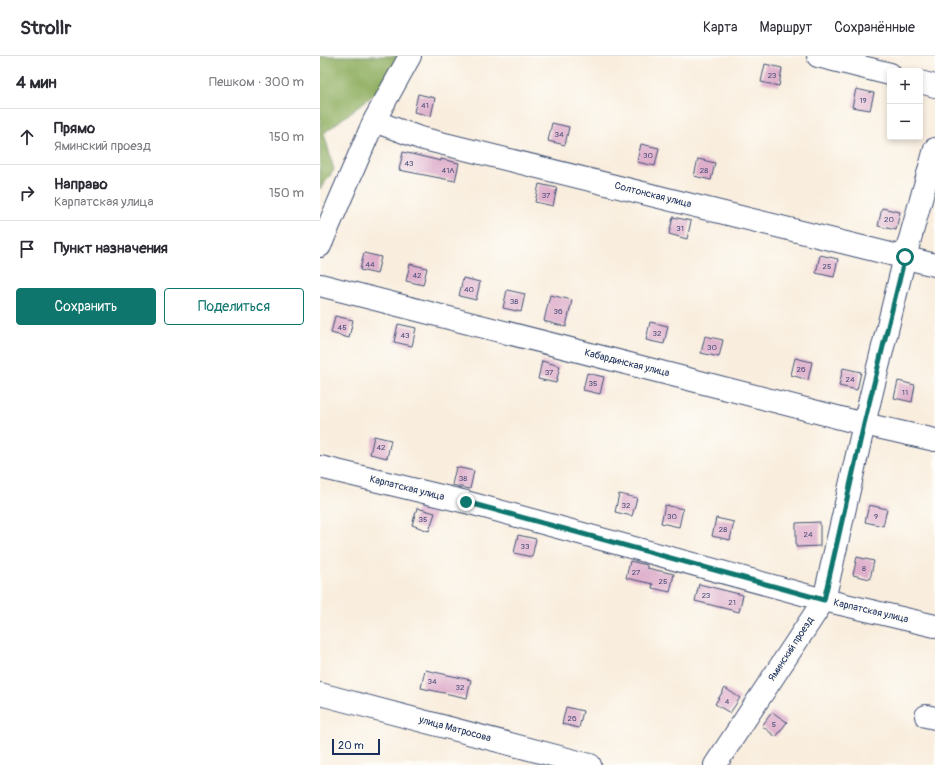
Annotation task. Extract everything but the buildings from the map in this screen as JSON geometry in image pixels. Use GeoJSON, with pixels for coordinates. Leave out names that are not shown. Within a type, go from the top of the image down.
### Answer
{"type":"FeatureCollection","features":[{"type":"Feature","properties":{"kind":"street"},"geometry":{"type":"LineString","coordinates":[[320,246],[374,120],[410,56]]}},
{"type":"Feature","properties":{"kind":"street"},"geometry":{"type":"LineString","coordinates":[[818,56],[887,73]]}},
{"type":"Feature","properties":{"kind":"street"},"geometry":{"type":"LineString","coordinates":[[923,83],[935,86]]}},
{"type":"Feature","properties":{"kind":"street","name":"Солтонская улица"},"geometry":{"type":"LineString","coordinates":[[374,120],[420,138],[935,264]]}},
{"type":"Feature","properties":{"kind":"street","name":"Яминский проезд"},"geometry":{"type":"LineString","coordinates":[[715,765],[824,600],[864,424],[905,257],[935,149]]}},
{"type":"Feature","properties":{"kind":"street","name":"Кабардинская улица"},"geometry":{"type":"LineString","coordinates":[[320,284],[864,424],[935,440]]}},
{"type":"Feature","properties":{"kind":"street","name":"Карпатская улица"},"geometry":{"type":"LineString","coordinates":[[320,467],[466,502],[824,600],[935,626]]}},
{"type":"Feature","properties":{"kind":"street","name":"улица Матросова"},"geometry":{"type":"LineString","coordinates":[[320,694],[590,765]]}},
{"type":"Feature","properties":{"kind":"green space"},"geometry":{"type":"Polygon","coordinates":[[[320,56],[401,56],[385,86],[324,133],[334,170],[320,189],[320,56]]]}},
{"type":"Feature","properties":{"kind":"route"},"geometry":{"type":"LineString","coordinates":[[466,502],[824,600],[864,424],[905,257]]}}]}
